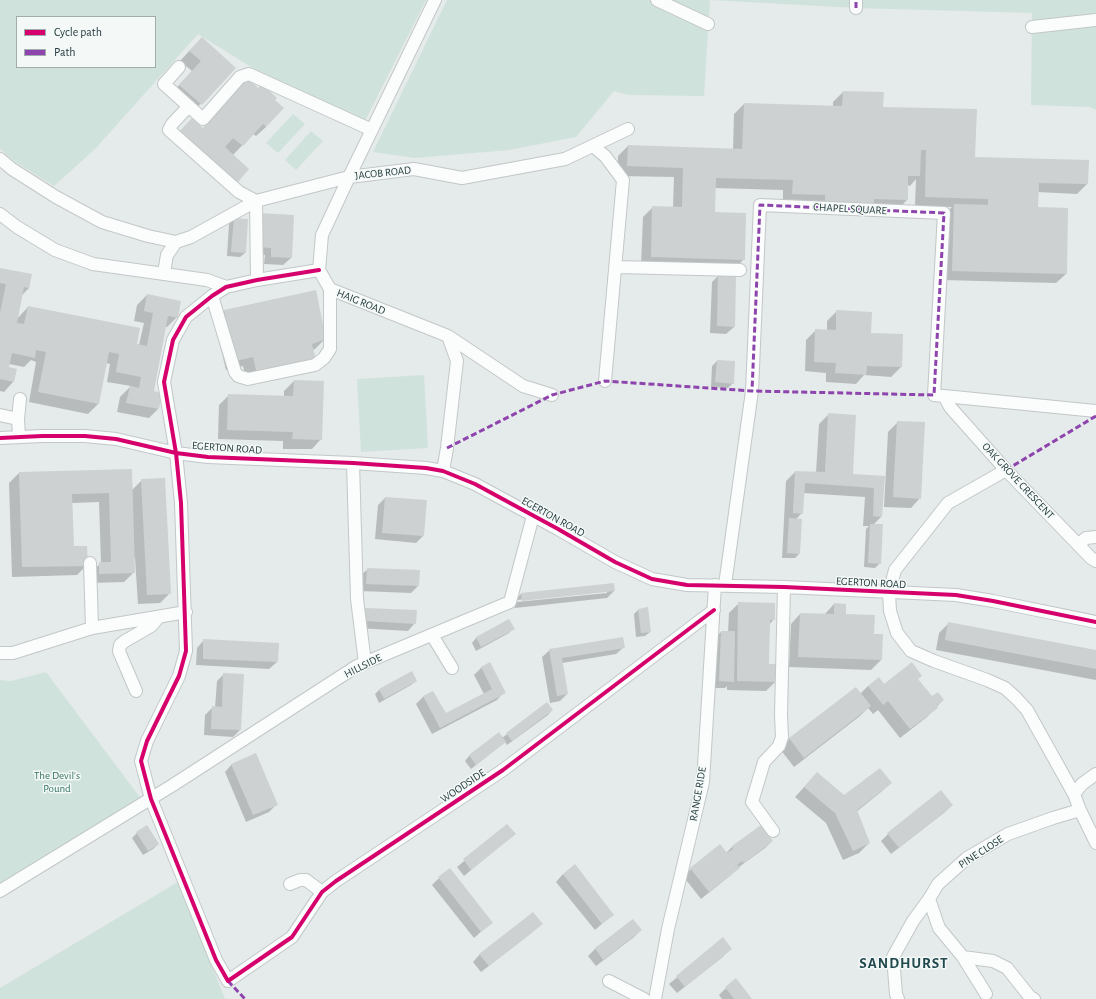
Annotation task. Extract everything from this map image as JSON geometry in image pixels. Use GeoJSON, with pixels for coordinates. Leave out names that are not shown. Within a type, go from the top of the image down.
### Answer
{"type":"FeatureCollection","features":[{"type":"Feature","properties":{"kind":"street"},"geometry":{"type":"LineString","coordinates":[[152,799],[141,761],[147,741],[179,676],[186,651],[186,612],[181,503],[176,453],[164,382],[173,340],[186,317],[226,287],[257,280],[320,270],[322,235],[435,0]]}},
{"type":"Feature","properties":{"kind":"street"},"geometry":{"type":"LineString","coordinates":[[657,0],[708,24]]}},
{"type":"Feature","properties":{"kind":"street"},"geometry":{"type":"LineString","coordinates":[[1032,27],[1096,20]]}},
{"type":"Feature","properties":{"kind":"street"},"geometry":{"type":"LineString","coordinates":[[179,67],[164,84],[203,119],[240,77],[249,74],[372,130]]}},
{"type":"Feature","properties":{"kind":"street"},"geometry":{"type":"LineString","coordinates":[[188,106],[172,124],[169,130],[239,192],[256,201],[257,280]]}},
{"type":"Feature","properties":{"kind":"street","name":"JACOB ROAD"},"geometry":{"type":"LineString","coordinates":[[176,242],[191,237],[256,201],[349,177],[414,169],[462,178],[566,159],[628,129]]}},
{"type":"Feature","properties":{"kind":"street"},"geometry":{"type":"LineString","coordinates":[[593,146],[605,156],[623,180],[605,381]]}},
{"type":"Feature","properties":{"kind":"street"},"geometry":{"type":"LineString","coordinates":[[0,160],[56,197],[102,222],[148,236],[176,242],[167,255],[164,273]]}},
{"type":"Feature","properties":{"kind":"street","name":"CHAPEL SQUARE"},"geometry":{"type":"LineString","coordinates":[[752,391],[760,205],[944,213],[939,396]]}},
{"type":"Feature","properties":{"kind":"street"},"geometry":{"type":"LineString","coordinates":[[0,214],[16,227],[55,250],[93,264],[207,280],[226,287]]}},
{"type":"Feature","properties":{"kind":"street"},"geometry":{"type":"LineString","coordinates":[[616,267],[740,270]]}},
{"type":"Feature","properties":{"kind":"street","name":"HAIG ROAD"},"geometry":{"type":"LineString","coordinates":[[320,270],[330,289],[448,336],[523,386],[552,395]]}},
{"type":"Feature","properties":{"kind":"street"},"geometry":{"type":"LineString","coordinates":[[212,296],[235,372],[238,376],[248,379],[315,365],[324,358],[330,349],[330,289]]}},
{"type":"Feature","properties":{"kind":"street"},"geometry":{"type":"LineString","coordinates":[[443,471],[457,361],[448,336]]}},
{"type":"Feature","properties":{"kind":"street","name":"RANGE RIDE"},"geometry":{"type":"LineString","coordinates":[[655,999],[668,929],[703,782],[714,610],[720,585],[752,391]]}},
{"type":"Feature","properties":{"kind":"street"},"geometry":{"type":"LineString","coordinates":[[939,396],[1096,411]]}},
{"type":"Feature","properties":{"kind":"street","name":"OAK GROVE CRESCENT"},"geometry":{"type":"LineString","coordinates":[[939,396],[1006,470],[1078,545],[1096,561]]}},
{"type":"Feature","properties":{"kind":"street"},"geometry":{"type":"LineString","coordinates":[[19,437],[18,419],[20,399]]}},
{"type":"Feature","properties":{"kind":"street"},"geometry":{"type":"LineString","coordinates":[[0,414],[18,419]]}},
{"type":"Feature","properties":{"kind":"street","name":"EGERTON ROAD"},"geometry":{"type":"LineString","coordinates":[[0,438],[64,436],[116,438],[176,453],[208,457],[353,463],[426,468],[443,471],[475,484],[615,562],[652,579],[687,584],[956,595],[1096,622]]}},
{"type":"Feature","properties":{"kind":"street"},"geometry":{"type":"LineString","coordinates":[[353,463],[357,600],[365,663]]}},
{"type":"Feature","properties":{"kind":"street"},"geometry":{"type":"LineString","coordinates":[[1006,470],[948,503],[895,570],[888,593],[890,611],[897,633],[911,652],[999,685],[1005,688],[1027,710],[1074,794],[1096,843]]}},
{"type":"Feature","properties":{"kind":"street","name":"HILLSIDE"},"geometry":{"type":"LineString","coordinates":[[0,891],[152,799],[357,666],[510,602],[533,516]]}},
{"type":"Feature","properties":{"kind":"street"},"geometry":{"type":"LineString","coordinates":[[1078,545],[1086,538],[1096,537]]}},
{"type":"Feature","properties":{"kind":"street"},"geometry":{"type":"LineString","coordinates":[[90,563],[92,628]]}},
{"type":"Feature","properties":{"kind":"street"},"geometry":{"type":"LineString","coordinates":[[773,831],[752,802],[764,762],[778,746],[782,737],[781,715],[784,587]]}},
{"type":"Feature","properties":{"kind":"street","name":"WOODSIDE"},"geometry":{"type":"LineString","coordinates":[[152,799],[216,960],[228,981],[292,937],[322,892],[336,881],[503,770],[714,610]]}},
{"type":"Feature","properties":{"kind":"street"},"geometry":{"type":"LineString","coordinates":[[0,653],[13,653],[92,628],[158,618],[186,612]]}},
{"type":"Feature","properties":{"kind":"street"},"geometry":{"type":"LineString","coordinates":[[136,691],[119,651],[120,646],[125,641],[151,626],[158,618]]}},
{"type":"Feature","properties":{"kind":"street"},"geometry":{"type":"LineString","coordinates":[[432,635],[452,668]]}},
{"type":"Feature","properties":{"kind":"street"},"geometry":{"type":"LineString","coordinates":[[1074,794],[1082,784],[1096,774]]}},
{"type":"Feature","properties":{"kind":"street","name":"PINE CLOSE"},"geometry":{"type":"LineString","coordinates":[[898,999],[896,994],[894,957],[913,921],[938,884],[967,858],[1008,834],[1080,810]]}},
{"type":"Feature","properties":{"kind":"street"},"geometry":{"type":"LineString","coordinates":[[290,884],[300,880],[306,880],[322,892]]}},
{"type":"Feature","properties":{"kind":"street"},"geometry":{"type":"LineString","coordinates":[[929,899],[939,928],[963,957],[986,994]]}},
{"type":"Feature","properties":{"kind":"street"},"geometry":{"type":"LineString","coordinates":[[963,957],[993,961],[1007,968],[1030,997],[1034,999]]}},
{"type":"Feature","properties":{"kind":"street"},"geometry":{"type":"LineString","coordinates":[[609,981],[644,999]]}},
{"type":"Feature","properties":{"kind":"green space"},"geometry":{"type":"Polygon","coordinates":[[[0,0],[426,0],[365,121],[259,72],[198,34],[95,149],[54,186],[17,163],[0,149],[0,0]]]}},
{"type":"Feature","properties":{"kind":"green space"},"geometry":{"type":"Polygon","coordinates":[[[447,0],[710,0],[704,96],[629,95],[614,91],[576,137],[509,150],[415,158],[373,152],[447,0]]]}},
{"type":"Feature","properties":{"kind":"green space"},"geometry":{"type":"Polygon","coordinates":[[[710,0],[1096,0],[1096,110],[1090,107],[1031,105],[1032,13],[856,8],[710,0]]]}},
{"type":"Feature","properties":{"kind":"green space"},"geometry":{"type":"Polygon","coordinates":[[[293,114],[305,124],[278,153],[266,143],[293,114]]]}},
{"type":"Feature","properties":{"kind":"green space"},"geometry":{"type":"Polygon","coordinates":[[[311,131],[323,141],[296,170],[285,160],[311,131]]]}},
{"type":"Feature","properties":{"kind":"green space"},"geometry":{"type":"Polygon","coordinates":[[[424,375],[428,448],[361,452],[357,379],[424,375]]]}},
{"type":"Feature","properties":{"kind":"green space","name":"The Devil's Pound"},"geometry":{"type":"Polygon","coordinates":[[[46,672],[142,800],[0,885],[0,680],[11,681],[46,672]]]}},
{"type":"Feature","properties":{"kind":"green space"},"geometry":{"type":"Polygon","coordinates":[[[178,882],[225,999],[0,999],[0,988],[178,882]]]}},
{"type":"Feature","properties":{"kind":"building"},"geometry":{"type":"Polygon","coordinates":[[[202,37],[236,68],[202,105],[179,85],[201,61],[189,51],[202,37]]]}},
{"type":"Feature","properties":{"kind":"building"},"geometry":{"type":"Polygon","coordinates":[[[248,78],[258,88],[262,84],[277,98],[275,100],[284,108],[266,127],[263,124],[243,146],[233,138],[225,147],[249,169],[238,182],[180,131],[192,118],[203,128],[248,78]]]}},
{"type":"Feature","properties":{"kind":"building"},"geometry":{"type":"Polygon","coordinates":[[[843,91],[884,92],[883,107],[977,109],[975,157],[1089,160],[1088,184],[1039,183],[1038,207],[1068,208],[1067,274],[952,271],[954,204],[988,205],[988,199],[925,197],[926,150],[921,150],[920,176],[908,176],[908,200],[874,199],[874,206],[825,205],[825,195],[792,194],[793,180],[716,178],[715,212],[746,213],[745,260],[651,257],[652,206],[682,207],[683,168],[627,166],[628,145],[742,149],[744,103],[842,106],[843,91]]]}},
{"type":"Feature","properties":{"kind":"building"},"geometry":{"type":"Polygon","coordinates":[[[260,213],[294,215],[292,258],[271,257],[271,248],[258,247],[260,213]]]}},
{"type":"Feature","properties":{"kind":"building"},"geometry":{"type":"Polygon","coordinates":[[[234,218],[248,219],[246,253],[231,252],[234,218]]]}},
{"type":"Feature","properties":{"kind":"building"},"geometry":{"type":"Polygon","coordinates":[[[0,268],[32,274],[29,288],[24,287],[17,323],[24,324],[28,306],[140,328],[137,344],[147,346],[153,313],[144,311],[147,294],[181,301],[178,318],[168,316],[154,391],[162,393],[159,409],[126,403],[130,386],[139,388],[141,377],[116,372],[119,354],[109,352],[99,404],[38,392],[46,352],[36,350],[35,358],[12,353],[9,367],[17,369],[14,382],[0,379],[0,313],[6,284],[0,283],[0,268]]]}},
{"type":"Feature","properties":{"kind":"building"},"geometry":{"type":"Polygon","coordinates":[[[718,274],[736,274],[735,327],[717,326],[718,274]]]}},
{"type":"Feature","properties":{"kind":"building"},"geometry":{"type":"Polygon","coordinates":[[[316,290],[326,339],[312,344],[316,360],[257,374],[253,357],[236,361],[224,310],[316,290]]]}},
{"type":"Feature","properties":{"kind":"building"},"geometry":{"type":"Polygon","coordinates":[[[836,310],[872,312],[871,333],[903,334],[902,367],[867,366],[866,375],[835,373],[836,363],[814,362],[815,329],[836,330],[836,310]]]}},
{"type":"Feature","properties":{"kind":"building"},"geometry":{"type":"Polygon","coordinates":[[[717,360],[735,361],[734,384],[715,382],[717,360]]]}},
{"type":"Feature","properties":{"kind":"building"},"geometry":{"type":"Polygon","coordinates":[[[294,380],[324,381],[322,440],[292,439],[293,432],[227,430],[228,394],[293,396],[294,380]]]}},
{"type":"Feature","properties":{"kind":"building"},"geometry":{"type":"Polygon","coordinates":[[[828,413],[856,415],[853,474],[885,476],[882,517],[873,516],[874,488],[805,483],[803,514],[793,513],[795,471],[825,472],[828,413]]]}},
{"type":"Feature","properties":{"kind":"building"},"geometry":{"type":"Polygon","coordinates":[[[897,421],[925,422],[921,499],[893,497],[897,421]]]}},
{"type":"Feature","properties":{"kind":"building"},"geometry":{"type":"Polygon","coordinates":[[[132,469],[135,573],[99,574],[99,562],[111,562],[109,493],[72,494],[74,546],[87,546],[88,566],[22,567],[19,472],[132,469]]]}},
{"type":"Feature","properties":{"kind":"building"},"geometry":{"type":"Polygon","coordinates":[[[165,478],[171,594],[147,595],[141,479],[165,478]]]}},
{"type":"Feature","properties":{"kind":"building"},"geometry":{"type":"Polygon","coordinates":[[[385,497],[427,500],[424,536],[382,533],[385,497]]]}},
{"type":"Feature","properties":{"kind":"building"},"geometry":{"type":"Polygon","coordinates":[[[789,518],[802,519],[800,554],[787,553],[789,518]]]}},
{"type":"Feature","properties":{"kind":"building"},"geometry":{"type":"Polygon","coordinates":[[[870,524],[883,524],[881,564],[868,563],[870,524]]]}},
{"type":"Feature","properties":{"kind":"building"},"geometry":{"type":"Polygon","coordinates":[[[367,568],[420,570],[419,586],[366,584],[367,568]]]}},
{"type":"Feature","properties":{"kind":"building"},"geometry":{"type":"Polygon","coordinates":[[[614,583],[615,591],[522,601],[521,593],[614,583]]]}},
{"type":"Feature","properties":{"kind":"building"},"geometry":{"type":"Polygon","coordinates":[[[738,602],[775,603],[775,620],[770,620],[769,664],[777,664],[777,682],[737,681],[738,602]]]}},
{"type":"Feature","properties":{"kind":"building"},"geometry":{"type":"Polygon","coordinates":[[[834,603],[846,604],[846,614],[875,615],[874,634],[883,634],[882,660],[798,657],[800,613],[834,614],[834,603]]]}},
{"type":"Feature","properties":{"kind":"building"},"geometry":{"type":"Polygon","coordinates":[[[648,607],[651,632],[641,633],[638,609],[648,607]]]}},
{"type":"Feature","properties":{"kind":"building"},"geometry":{"type":"Polygon","coordinates":[[[365,608],[417,610],[416,624],[365,621],[365,608]]]}},
{"type":"Feature","properties":{"kind":"building"},"geometry":{"type":"Polygon","coordinates":[[[509,619],[515,629],[481,647],[476,637],[509,619]]]}},
{"type":"Feature","properties":{"kind":"building"},"geometry":{"type":"Polygon","coordinates":[[[948,622],[1096,650],[1096,669],[945,640],[948,622]]]}},
{"type":"Feature","properties":{"kind":"building"},"geometry":{"type":"Polygon","coordinates":[[[721,631],[735,631],[734,682],[719,681],[721,631]]]}},
{"type":"Feature","properties":{"kind":"building"},"geometry":{"type":"Polygon","coordinates":[[[623,637],[625,648],[562,658],[568,694],[557,696],[549,649],[623,637]]]}},
{"type":"Feature","properties":{"kind":"building"},"geometry":{"type":"Polygon","coordinates":[[[203,639],[279,643],[278,662],[203,659],[203,639]]]}},
{"type":"Feature","properties":{"kind":"building"},"geometry":{"type":"Polygon","coordinates":[[[490,662],[506,693],[440,728],[423,696],[433,691],[446,713],[492,689],[481,667],[490,662]]]}},
{"type":"Feature","properties":{"kind":"building"},"geometry":{"type":"Polygon","coordinates":[[[912,662],[922,676],[918,679],[932,696],[938,692],[944,700],[937,705],[938,708],[910,729],[888,701],[883,705],[868,686],[879,677],[884,684],[912,662]]]}},
{"type":"Feature","properties":{"kind":"building"},"geometry":{"type":"Polygon","coordinates":[[[412,671],[417,681],[384,699],[379,689],[412,671]]]}},
{"type":"Feature","properties":{"kind":"building"},"geometry":{"type":"Polygon","coordinates":[[[223,673],[244,674],[241,730],[211,729],[212,706],[222,707],[223,673]]]}},
{"type":"Feature","properties":{"kind":"building"},"geometry":{"type":"Polygon","coordinates":[[[856,687],[871,706],[804,758],[789,738],[856,687]]]}},
{"type":"Feature","properties":{"kind":"building"},"geometry":{"type":"Polygon","coordinates":[[[547,702],[553,710],[512,741],[506,733],[547,702]]]}},
{"type":"Feature","properties":{"kind":"building"},"geometry":{"type":"Polygon","coordinates":[[[499,732],[506,742],[476,765],[469,755],[499,732]]]}},
{"type":"Feature","properties":{"kind":"building"},"geometry":{"type":"Polygon","coordinates":[[[256,753],[278,805],[253,815],[231,764],[256,753]]]}},
{"type":"Feature","properties":{"kind":"building"},"geometry":{"type":"Polygon","coordinates":[[[880,768],[892,783],[857,810],[870,843],[853,851],[835,813],[804,787],[817,772],[844,795],[880,768]]]}},
{"type":"Feature","properties":{"kind":"building"},"geometry":{"type":"Polygon","coordinates":[[[941,790],[953,805],[899,848],[887,833],[941,790]]]}},
{"type":"Feature","properties":{"kind":"building"},"geometry":{"type":"Polygon","coordinates":[[[507,824],[516,834],[471,870],[463,859],[507,824]]]}},
{"type":"Feature","properties":{"kind":"building"},"geometry":{"type":"Polygon","coordinates":[[[147,825],[159,844],[148,851],[136,832],[147,825]]]}},
{"type":"Feature","properties":{"kind":"building"},"geometry":{"type":"Polygon","coordinates":[[[761,825],[773,841],[744,863],[742,861],[737,865],[740,868],[709,892],[690,868],[720,844],[727,853],[733,849],[732,846],[761,825]]]}},
{"type":"Feature","properties":{"kind":"building"},"geometry":{"type":"Polygon","coordinates":[[[575,864],[614,915],[602,924],[563,874],[575,864]]]}},
{"type":"Feature","properties":{"kind":"building"},"geometry":{"type":"Polygon","coordinates":[[[450,868],[493,923],[481,932],[438,877],[450,868]]]}},
{"type":"Feature","properties":{"kind":"building"},"geometry":{"type":"Polygon","coordinates":[[[533,912],[543,924],[489,966],[479,954],[533,912]]]}},
{"type":"Feature","properties":{"kind":"building"},"geometry":{"type":"Polygon","coordinates":[[[633,919],[642,930],[603,960],[595,948],[633,919]]]}},
{"type":"Feature","properties":{"kind":"building"},"geometry":{"type":"Polygon","coordinates":[[[723,937],[732,949],[685,987],[676,976],[723,937]]]}},
{"type":"Feature","properties":{"kind":"building"},"geometry":{"type":"Polygon","coordinates":[[[736,978],[752,999],[734,999],[725,987],[736,978]]]}},
{"type":"Feature","properties":{"kind":"marked path"},"geometry":{"type":"LineString","coordinates":[[856,0],[856,8]]}},
{"type":"Feature","properties":{"kind":"marked path"},"geometry":{"type":"LineString","coordinates":[[447,448],[552,395],[605,381],[752,391],[934,395],[944,213],[760,205],[752,391]]}},
{"type":"Feature","properties":{"kind":"marked path"},"geometry":{"type":"LineString","coordinates":[[1006,470],[1096,416]]}},
{"type":"Feature","properties":{"kind":"marked path"},"geometry":{"type":"LineString","coordinates":[[228,981],[245,999]]}},
{"type":"Feature","properties":{"kind":"cycle path"},"geometry":{"type":"LineString","coordinates":[[319,270],[257,280],[226,287],[212,296],[186,317],[173,340],[164,382],[176,453],[181,503],[186,651],[179,676],[147,741],[141,761],[151,799],[216,960],[228,981],[292,937],[322,892],[336,881],[503,770],[714,610]]}},
{"type":"Feature","properties":{"kind":"cycle path"},"geometry":{"type":"LineString","coordinates":[[0,438],[85,436],[116,439],[176,453],[208,457],[353,463],[426,468],[443,471],[475,484],[615,562],[652,579],[687,585],[784,587],[956,595],[1096,622]]}},
{"type":"Feature","properties":{"kind":"district","name":"SANDHURST"},"geometry":{"type":"Point","coordinates":[904,963]}}]}
